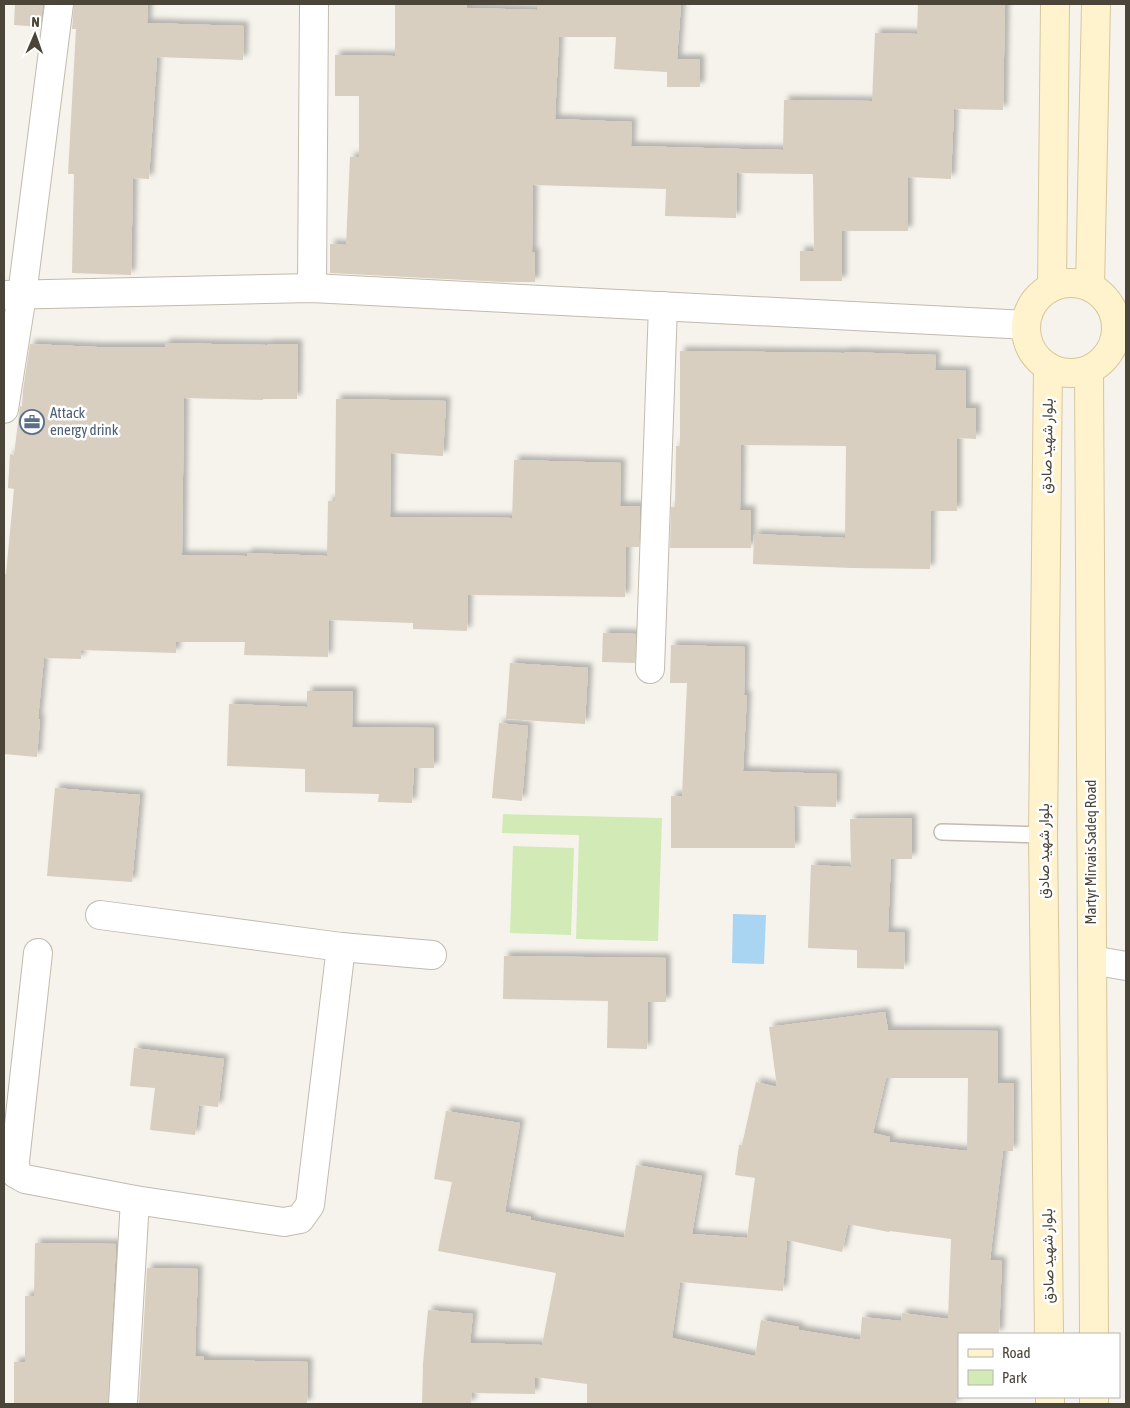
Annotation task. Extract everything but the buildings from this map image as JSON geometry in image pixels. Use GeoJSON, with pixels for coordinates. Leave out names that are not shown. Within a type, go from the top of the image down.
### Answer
{"type":"FeatureCollection","features":[{"type":"Feature","properties":{"kind":"main road"},"geometry":{"type":"LineString","coordinates":[[1052,288],[1055,4]]}},
{"type":"Feature","properties":{"kind":"main road"},"geometry":{"type":"LineString","coordinates":[[1090,287],[1096,4]]}},
{"type":"Feature","properties":{"kind":"main road"},"geometry":{"type":"LineString","coordinates":[[1065,284],[1078,284],[1090,287],[1104,297],[1121,327],[1109,352],[1101,362],[1089,370],[1068,373],[1048,367],[1032,349],[1027,337],[1026,325],[1034,303],[1042,294],[1052,288],[1065,284]]}},
{"type":"Feature","properties":{"kind":"main road","name":"بلوار شهید صادق"},"geometry":{"type":"LineString","coordinates":[[1048,367],[1043,834],[1049,1333]]}},
{"type":"Feature","properties":{"kind":"main road","name":"Martyr Mirvais Sadeq Road"},"geometry":{"type":"LineString","coordinates":[[1089,370],[1094,1333]]}},
{"type":"Feature","properties":{"kind":"street"},"geometry":{"type":"LineString","coordinates":[[4,409],[13,295],[59,4]]}},
{"type":"Feature","properties":{"kind":"street"},"geometry":{"type":"LineString","coordinates":[[312,288],[314,4]]}},
{"type":"Feature","properties":{"kind":"street"},"geometry":{"type":"LineString","coordinates":[[13,295],[312,288],[1026,325]]}},
{"type":"Feature","properties":{"kind":"street"},"geometry":{"type":"LineString","coordinates":[[650,669],[662,306]]}},
{"type":"Feature","properties":{"kind":"street"},"geometry":{"type":"LineString","coordinates":[[100,915],[341,947],[432,955]]}},
{"type":"Feature","properties":{"kind":"street"},"geometry":{"type":"LineString","coordinates":[[38,953],[16,1151],[16,1174],[25,1179],[135,1200],[284,1222],[300,1219],[310,1206],[341,947]]}},
{"type":"Feature","properties":{"kind":"street"},"geometry":{"type":"LineString","coordinates":[[1092,960],[1126,966]]}},
{"type":"Feature","properties":{"kind":"street"},"geometry":{"type":"LineString","coordinates":[[122,1404],[135,1200]]}},
{"type":"Feature","properties":{"kind":"lane"},"geometry":{"type":"LineString","coordinates":[[942,832],[1043,834]]}},
{"type":"Feature","properties":{"kind":"green space"},"geometry":{"type":"Polygon","coordinates":[[[503,814],[662,818],[658,941],[576,939],[579,835],[502,833],[503,814]]]}},
{"type":"Feature","properties":{"kind":"green space"},"geometry":{"type":"Polygon","coordinates":[[[513,846],[574,848],[571,935],[510,933],[513,846]]]}},
{"type":"Feature","properties":{"kind":"water"},"geometry":{"type":"Polygon","coordinates":[[[733,914],[766,915],[764,964],[732,963],[733,914]]]}},
{"type":"Feature","properties":{"kind":"place","name":"Attack energy drink"},"geometry":{"type":"Point","coordinates":[32,422]}}]}
